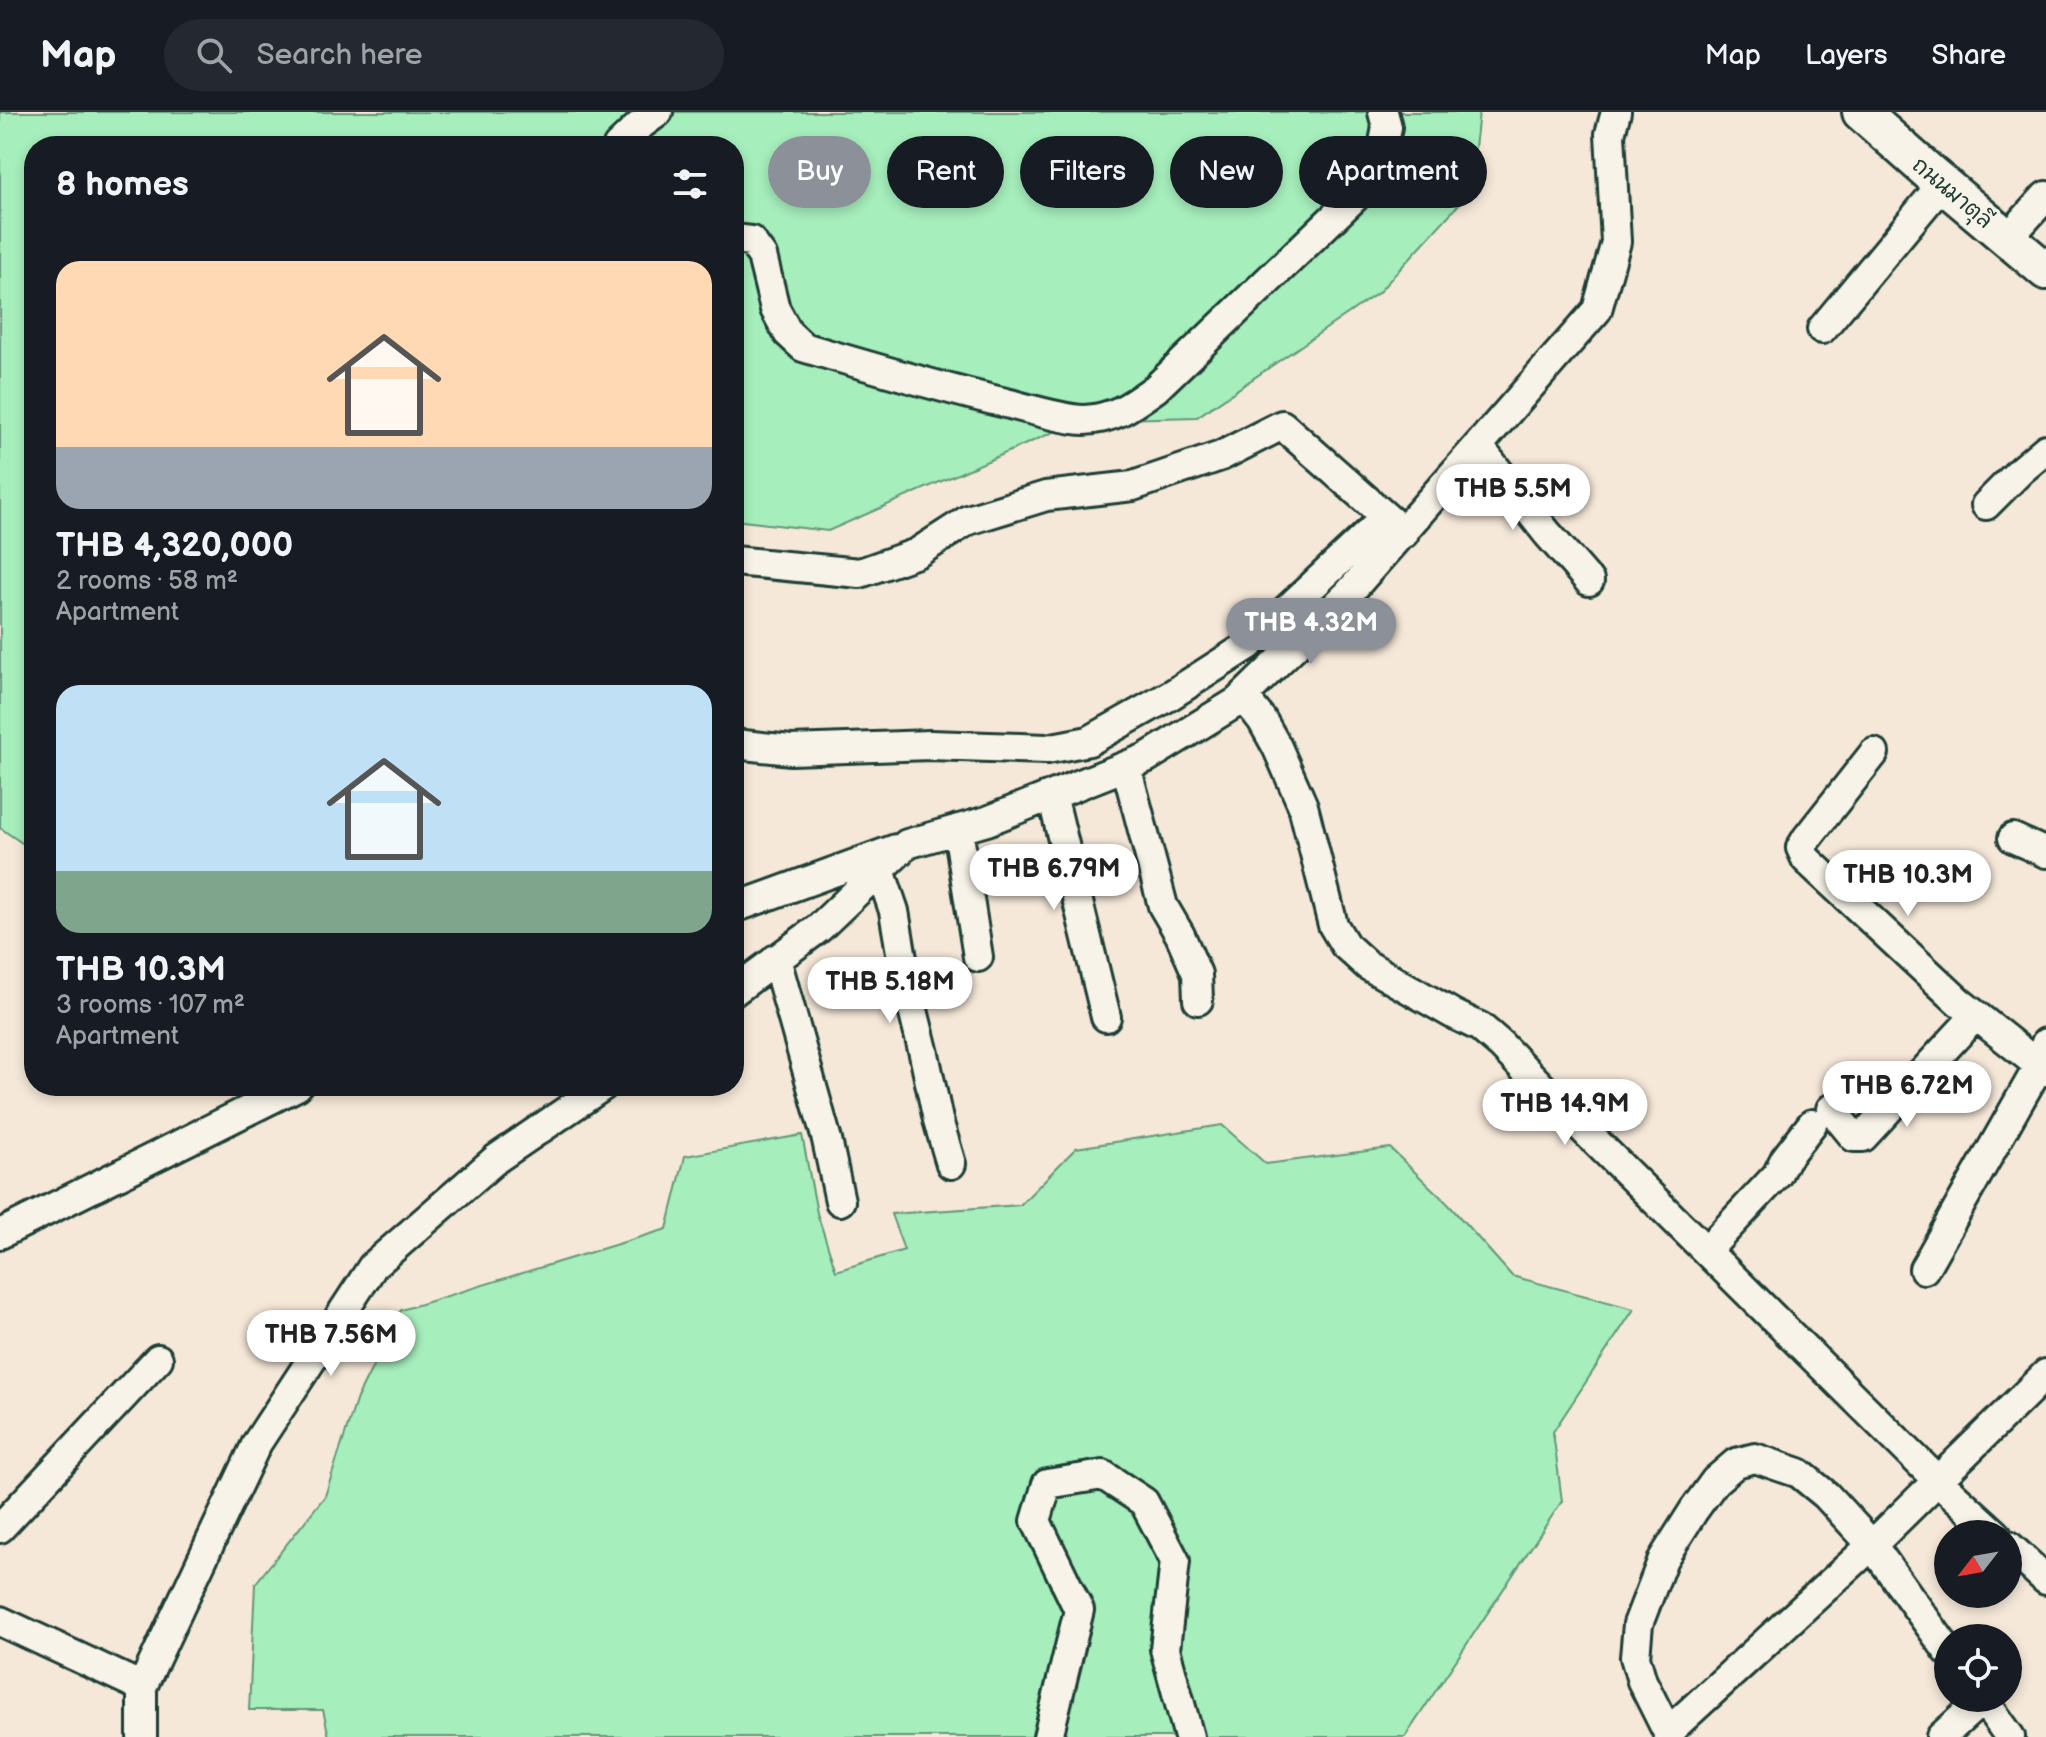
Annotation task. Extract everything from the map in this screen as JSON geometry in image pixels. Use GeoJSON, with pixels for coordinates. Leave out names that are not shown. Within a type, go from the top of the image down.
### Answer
{"type":"FeatureCollection","features":[{"type":"Feature","properties":{"kind":"main road","name":"ถนนมาตุลี"},"geometry":{"type":"LineString","coordinates":[[1861,112],[2046,271]]}},
{"type":"Feature","properties":{"kind":"street"},"geometry":{"type":"LineString","coordinates":[[628,136],[658,112]]}},
{"type":"Feature","properties":{"kind":"street"},"geometry":{"type":"LineString","coordinates":[[744,240],[751,241],[762,256],[775,309],[788,333],[803,347],[1017,406],[1081,420],[1105,417],[1125,411],[1156,388],[1355,197],[1380,164],[1387,127],[1383,112]]}},
{"type":"Feature","properties":{"kind":"street"},"geometry":{"type":"LineString","coordinates":[[744,745],[791,750],[930,745],[1047,749],[1089,741],[1171,695],[1249,645],[1395,525],[1479,447],[1597,310],[1616,242],[1610,134],[1616,112]]}},
{"type":"Feature","properties":{"kind":"street"},"geometry":{"type":"LineString","coordinates":[[1822,329],[1943,183]]}},
{"type":"Feature","properties":{"kind":"street"},"geometry":{"type":"LineString","coordinates":[[2008,238],[2046,196]]}},
{"type":"Feature","properties":{"kind":"street"},"geometry":{"type":"LineString","coordinates":[[744,562],[860,573],[917,553],[968,520],[1046,496],[1133,486],[1221,456],[1282,425],[1395,525]]}},
{"type":"Feature","properties":{"kind":"street"},"geometry":{"type":"LineString","coordinates":[[1479,447],[1589,581]]}},
{"type":"Feature","properties":{"kind":"street"},"geometry":{"type":"LineString","coordinates":[[1986,505],[2046,449]]}},
{"type":"Feature","properties":{"kind":"street"},"geometry":{"type":"LineString","coordinates":[[744,904],[907,844],[987,821],[1146,758],[1237,702],[1348,594],[1395,525]]}},
{"type":"Feature","properties":{"kind":"street"},"geometry":{"type":"LineString","coordinates":[[1243,696],[1262,720],[1277,747],[1303,806],[1333,925],[1345,945],[1367,965],[1480,1027],[1501,1045],[1981,1520]]}},
{"type":"Feature","properties":{"kind":"street"},"geometry":{"type":"LineString","coordinates":[[1874,753],[1807,838],[1801,848],[1806,859],[1958,1001],[2043,1060],[1924,1269]]}},
{"type":"Feature","properties":{"kind":"street"},"geometry":{"type":"LineString","coordinates":[[1126,766],[1163,906],[1197,974],[1198,1000]]}},
{"type":"Feature","properties":{"kind":"street"},"geometry":{"type":"LineString","coordinates":[[1052,795],[1106,1017]]}},
{"type":"Feature","properties":{"kind":"street"},"geometry":{"type":"LineString","coordinates":[[958,829],[978,957]]}},
{"type":"Feature","properties":{"kind":"street"},"geometry":{"type":"LineString","coordinates":[[2013,838],[2046,853]]}},
{"type":"Feature","properties":{"kind":"street"},"geometry":{"type":"LineString","coordinates":[[744,983],[819,928],[907,844]]}},
{"type":"Feature","properties":{"kind":"street"},"geometry":{"type":"LineString","coordinates":[[880,870],[894,911],[906,982],[951,1164]]}},
{"type":"Feature","properties":{"kind":"street"},"geometry":{"type":"LineString","coordinates":[[776,959],[827,1140],[840,1201]]}},
{"type":"Feature","properties":{"kind":"street"},"geometry":{"type":"LineString","coordinates":[[1707,1250],[1777,1175],[1785,1159],[1821,1117],[1854,1137],[1863,1137],[1976,1015]]}},
{"type":"Feature","properties":{"kind":"street"},"geometry":{"type":"LineString","coordinates":[[0,1234],[277,1096]]}},
{"type":"Feature","properties":{"kind":"street"},"geometry":{"type":"LineString","coordinates":[[142,1737],[142,1687],[257,1443],[373,1266],[496,1159],[588,1096]]}},
{"type":"Feature","properties":{"kind":"street"},"geometry":{"type":"LineString","coordinates":[[0,1528],[158,1359]]}},
{"type":"Feature","properties":{"kind":"street"},"geometry":{"type":"LineString","coordinates":[[1934,1631],[1872,1545],[1826,1495],[1799,1473],[1755,1458],[1736,1463],[1715,1481],[1663,1559],[1638,1624],[1635,1657],[1642,1681],[1669,1734],[1872,1545],[2046,1374]]}},
{"type":"Feature","properties":{"kind":"street"},"geometry":{"type":"LineString","coordinates":[[1048,1737],[1079,1610],[1036,1521],[1047,1484],[1103,1475],[1144,1502],[1175,1561],[1165,1649],[1189,1737]]}},
{"type":"Feature","properties":{"kind":"street"},"geometry":{"type":"LineString","coordinates":[[2022,1558],[2046,1580]]}},
{"type":"Feature","properties":{"kind":"street"},"geometry":{"type":"LineString","coordinates":[[0,1621],[142,1687]]}},
{"type":"Feature","properties":{"kind":"street"},"geometry":{"type":"LineString","coordinates":[[1941,1737],[1968,1712]]}},
{"type":"Feature","properties":{"kind":"street"},"geometry":{"type":"LineString","coordinates":[[1992,1712],[2010,1737]]}},
{"type":"Feature","properties":{"kind":"green space"},"geometry":{"type":"Polygon","coordinates":[[[0,112],[1479,112],[1476,136],[1299,136],[1299,208],[1455,208],[1378,293],[1197,417],[1081,420],[828,531],[744,521],[744,136],[24,136],[24,844],[0,828],[0,112]]]}},
{"type":"Feature","properties":{"kind":"green space"},"geometry":{"type":"Polygon","coordinates":[[[1222,1125],[1266,1164],[1390,1148],[1448,1204],[1512,1276],[1634,1309],[1553,1432],[1562,1501],[1405,1737],[329,1737],[323,1710],[249,1710],[255,1584],[325,1496],[357,1398],[401,1310],[667,1229],[685,1156],[802,1135],[817,1213],[836,1271],[904,1250],[891,1214],[1020,1205],[1076,1148],[1222,1125]]]}}]}
